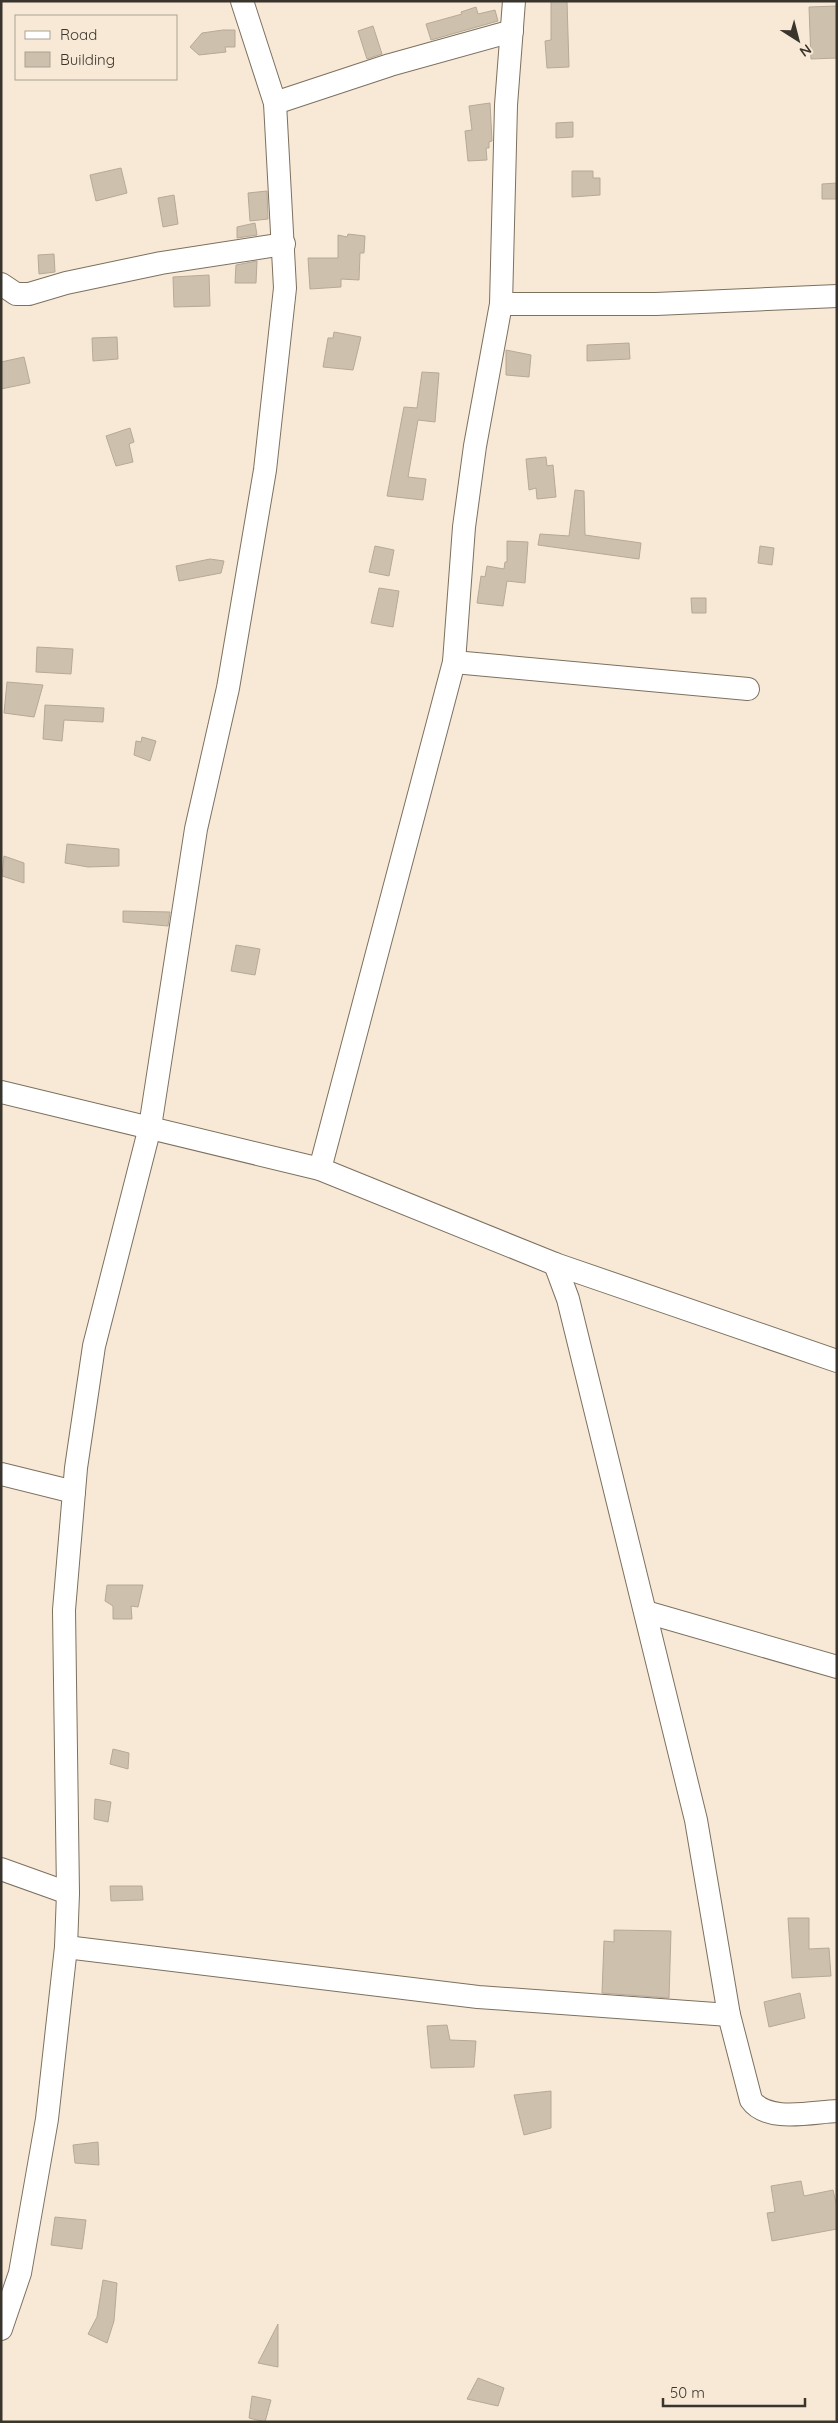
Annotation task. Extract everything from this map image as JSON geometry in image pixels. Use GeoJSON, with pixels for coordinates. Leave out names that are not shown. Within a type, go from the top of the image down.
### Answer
{"type":"FeatureCollection","features":[{"type":"Feature","properties":{"kind":"street"},"geometry":{"type":"LineString","coordinates":[[1,2329],[20,2274],[48,2119],[66,1947],[68,1893],[64,1610],[74,1492],[94,1346],[150,1127],[196,829],[228,688],[265,470],[285,288],[275,104],[242,1]]}},
{"type":"Feature","properties":{"kind":"street"},"geometry":{"type":"LineString","coordinates":[[320,1169],[454,662],[464,527],[474,455],[501,304],[506,105],[514,1]]}},
{"type":"Feature","properties":{"kind":"street"},"geometry":{"type":"LineString","coordinates":[[275,104],[390,65],[512,31]]}},
{"type":"Feature","properties":{"kind":"street"},"geometry":{"type":"LineString","coordinates":[[1,284],[16,294],[29,294],[66,283],[161,263],[284,244]]}},
{"type":"Feature","properties":{"kind":"street"},"geometry":{"type":"LineString","coordinates":[[501,304],[656,304],[837,296]]}},
{"type":"Feature","properties":{"kind":"street"},"geometry":{"type":"LineString","coordinates":[[454,662],[748,689]]}},
{"type":"Feature","properties":{"kind":"street"},"geometry":{"type":"LineString","coordinates":[[1,1092],[320,1169],[555,1264],[837,1361]]}},
{"type":"Feature","properties":{"kind":"street"},"geometry":{"type":"LineString","coordinates":[[555,1264],[568,1299],[696,1820],[729,2015],[749,2094],[756,2107],[765,2112],[781,2114],[837,2111]]}},
{"type":"Feature","properties":{"kind":"street"},"geometry":{"type":"LineString","coordinates":[[1,1474],[74,1492]]}},
{"type":"Feature","properties":{"kind":"street"},"geometry":{"type":"LineString","coordinates":[[646,1612],[837,1667]]}},
{"type":"Feature","properties":{"kind":"street"},"geometry":{"type":"LineString","coordinates":[[1,1868],[68,1893]]}},
{"type":"Feature","properties":{"kind":"street"},"geometry":{"type":"LineString","coordinates":[[66,1947],[487,1998],[729,2015]]}},
{"type":"Feature","properties":{"kind":"building"},"geometry":{"type":"Polygon","coordinates":[[[551,1],[567,1],[569,67],[547,68],[545,41],[551,40],[551,1]]]}},
{"type":"Feature","properties":{"kind":"building"},"geometry":{"type":"Polygon","coordinates":[[[837,6],[837,58],[811,59],[809,7],[837,6]]]}},
{"type":"Feature","properties":{"kind":"building"},"geometry":{"type":"Polygon","coordinates":[[[476,7],[478,14],[495,10],[498,21],[431,40],[426,24],[462,14],[461,12],[476,7]]]}},
{"type":"Feature","properties":{"kind":"building"},"geometry":{"type":"Polygon","coordinates":[[[373,26],[382,54],[367,59],[358,31],[373,26]]]}},
{"type":"Feature","properties":{"kind":"building"},"geometry":{"type":"Polygon","coordinates":[[[235,30],[235,47],[225,47],[226,52],[199,55],[190,47],[202,33],[235,30]]]}},
{"type":"Feature","properties":{"kind":"building"},"geometry":{"type":"Polygon","coordinates":[[[490,103],[492,141],[489,142],[489,148],[486,148],[487,160],[468,161],[465,131],[472,130],[469,106],[490,103]]]}},
{"type":"Feature","properties":{"kind":"building"},"geometry":{"type":"Polygon","coordinates":[[[573,122],[573,137],[556,138],[556,123],[573,122]]]}},
{"type":"Feature","properties":{"kind":"building"},"geometry":{"type":"Polygon","coordinates":[[[121,168],[127,193],[96,201],[90,175],[121,168]]]}},
{"type":"Feature","properties":{"kind":"building"},"geometry":{"type":"Polygon","coordinates":[[[572,171],[593,171],[593,178],[600,178],[600,195],[572,197],[572,171]]]}},
{"type":"Feature","properties":{"kind":"building"},"geometry":{"type":"Polygon","coordinates":[[[837,183],[837,199],[822,199],[822,184],[837,183]]]}},
{"type":"Feature","properties":{"kind":"building"},"geometry":{"type":"Polygon","coordinates":[[[267,191],[268,219],[250,221],[248,193],[267,191]]]}},
{"type":"Feature","properties":{"kind":"building"},"geometry":{"type":"Polygon","coordinates":[[[174,195],[178,224],[163,227],[158,198],[174,195]]]}},
{"type":"Feature","properties":{"kind":"building"},"geometry":{"type":"Polygon","coordinates":[[[255,223],[257,235],[237,238],[237,227],[255,223]]]}},
{"type":"Feature","properties":{"kind":"building"},"geometry":{"type":"Polygon","coordinates":[[[348,234],[365,236],[364,253],[360,253],[359,280],[341,279],[341,287],[310,289],[308,258],[338,258],[338,235],[347,237],[348,234]]]}},
{"type":"Feature","properties":{"kind":"building"},"geometry":{"type":"Polygon","coordinates":[[[54,254],[55,272],[39,274],[38,255],[54,254]]]}},
{"type":"Feature","properties":{"kind":"building"},"geometry":{"type":"Polygon","coordinates":[[[257,261],[256,283],[235,283],[236,265],[257,261]]]}},
{"type":"Feature","properties":{"kind":"building"},"geometry":{"type":"Polygon","coordinates":[[[209,275],[210,306],[174,307],[173,277],[209,275]]]}},
{"type":"Feature","properties":{"kind":"building"},"geometry":{"type":"Polygon","coordinates":[[[334,332],[361,337],[353,370],[323,367],[328,338],[333,338],[334,332]]]}},
{"type":"Feature","properties":{"kind":"building"},"geometry":{"type":"Polygon","coordinates":[[[117,337],[118,359],[93,361],[92,338],[117,337]]]}},
{"type":"Feature","properties":{"kind":"building"},"geometry":{"type":"Polygon","coordinates":[[[629,343],[630,359],[587,361],[587,345],[629,343]]]}},
{"type":"Feature","properties":{"kind":"building"},"geometry":{"type":"Polygon","coordinates":[[[506,350],[531,355],[529,377],[506,375],[506,350]]]}},
{"type":"Feature","properties":{"kind":"building"},"geometry":{"type":"Polygon","coordinates":[[[24,357],[30,383],[1,389],[1,362],[24,357]]]}},
{"type":"Feature","properties":{"kind":"building"},"geometry":{"type":"Polygon","coordinates":[[[422,372],[439,373],[435,422],[418,420],[408,477],[426,479],[423,500],[387,496],[404,407],[417,408],[422,372]]]}},
{"type":"Feature","properties":{"kind":"building"},"geometry":{"type":"Polygon","coordinates":[[[130,428],[134,442],[129,444],[133,462],[116,466],[106,436],[130,428]]]}},
{"type":"Feature","properties":{"kind":"building"},"geometry":{"type":"Polygon","coordinates":[[[546,457],[547,466],[553,465],[556,497],[537,499],[536,488],[529,490],[526,459],[546,457]]]}},
{"type":"Feature","properties":{"kind":"building"},"geometry":{"type":"Polygon","coordinates":[[[575,490],[584,491],[585,535],[641,543],[639,559],[538,545],[540,534],[569,536],[575,490]]]}},
{"type":"Feature","properties":{"kind":"building"},"geometry":{"type":"Polygon","coordinates":[[[507,541],[528,542],[525,583],[507,581],[503,606],[477,603],[481,576],[485,577],[487,566],[504,569],[505,562],[507,562],[507,541]]]}},
{"type":"Feature","properties":{"kind":"building"},"geometry":{"type":"Polygon","coordinates":[[[375,546],[394,550],[389,576],[369,572],[375,546]]]}},
{"type":"Feature","properties":{"kind":"building"},"geometry":{"type":"Polygon","coordinates":[[[760,546],[774,548],[772,565],[758,563],[760,546]]]}},
{"type":"Feature","properties":{"kind":"building"},"geometry":{"type":"Polygon","coordinates":[[[210,559],[224,561],[221,573],[179,581],[176,566],[210,559]]]}},
{"type":"Feature","properties":{"kind":"building"},"geometry":{"type":"Polygon","coordinates":[[[379,588],[399,591],[393,627],[371,623],[379,588]]]}},
{"type":"Feature","properties":{"kind":"building"},"geometry":{"type":"Polygon","coordinates":[[[691,598],[706,598],[706,613],[692,613],[691,598]]]}},
{"type":"Feature","properties":{"kind":"building"},"geometry":{"type":"Polygon","coordinates":[[[37,647],[73,649],[71,674],[36,672],[37,647]]]}},
{"type":"Feature","properties":{"kind":"building"},"geometry":{"type":"Polygon","coordinates":[[[7,682],[43,685],[34,717],[4,713],[7,682]]]}},
{"type":"Feature","properties":{"kind":"building"},"geometry":{"type":"Polygon","coordinates":[[[45,705],[104,708],[103,722],[64,720],[62,741],[43,739],[45,705]]]}},
{"type":"Feature","properties":{"kind":"building"},"geometry":{"type":"Polygon","coordinates":[[[142,737],[156,741],[150,761],[134,755],[136,741],[141,742],[142,737]]]}},
{"type":"Feature","properties":{"kind":"building"},"geometry":{"type":"Polygon","coordinates":[[[67,844],[119,849],[119,866],[88,867],[65,863],[67,844]]]}},
{"type":"Feature","properties":{"kind":"building"},"geometry":{"type":"Polygon","coordinates":[[[4,856],[24,863],[24,883],[2,876],[4,856]]]}},
{"type":"Feature","properties":{"kind":"building"},"geometry":{"type":"Polygon","coordinates":[[[123,911],[170,912],[168,926],[123,922],[123,911]]]}},
{"type":"Feature","properties":{"kind":"building"},"geometry":{"type":"Polygon","coordinates":[[[236,945],[260,949],[255,975],[231,971],[236,945]]]}},
{"type":"Feature","properties":{"kind":"building"},"geometry":{"type":"Polygon","coordinates":[[[107,1585],[143,1585],[138,1607],[131,1606],[132,1619],[113,1619],[113,1606],[105,1601],[107,1585]]]}},
{"type":"Feature","properties":{"kind":"building"},"geometry":{"type":"Polygon","coordinates":[[[113,1749],[129,1753],[128,1769],[110,1764],[113,1749]]]}},
{"type":"Feature","properties":{"kind":"building"},"geometry":{"type":"Polygon","coordinates":[[[95,1799],[111,1802],[108,1822],[94,1819],[95,1799]]]}},
{"type":"Feature","properties":{"kind":"building"},"geometry":{"type":"Polygon","coordinates":[[[110,1886],[142,1886],[143,1900],[111,1901],[110,1886]]]}},
{"type":"Feature","properties":{"kind":"building"},"geometry":{"type":"Polygon","coordinates":[[[788,1918],[809,1918],[809,1949],[829,1948],[831,1976],[792,1978],[788,1918]]]}},
{"type":"Feature","properties":{"kind":"building"},"geometry":{"type":"Polygon","coordinates":[[[614,1930],[671,1931],[669,1998],[602,1993],[604,1941],[614,1942],[614,1930]]]}},
{"type":"Feature","properties":{"kind":"building"},"geometry":{"type":"Polygon","coordinates":[[[800,1993],[805,2018],[769,2027],[764,2002],[800,1993]]]}},
{"type":"Feature","properties":{"kind":"building"},"geometry":{"type":"Polygon","coordinates":[[[447,2025],[450,2040],[476,2041],[474,2067],[431,2068],[427,2026],[447,2025]]]}},
{"type":"Feature","properties":{"kind":"building"},"geometry":{"type":"Polygon","coordinates":[[[551,2091],[551,2128],[524,2135],[514,2095],[551,2091]]]}},
{"type":"Feature","properties":{"kind":"building"},"geometry":{"type":"Polygon","coordinates":[[[98,2142],[99,2165],[75,2163],[73,2145],[98,2142]]]}},
{"type":"Feature","properties":{"kind":"building"},"geometry":{"type":"Polygon","coordinates":[[[801,2181],[804,2196],[833,2190],[837,2207],[837,2229],[772,2241],[767,2213],[775,2212],[771,2186],[801,2181]]]}},
{"type":"Feature","properties":{"kind":"building"},"geometry":{"type":"Polygon","coordinates":[[[55,2217],[86,2220],[82,2249],[51,2245],[55,2217]]]}},
{"type":"Feature","properties":{"kind":"building"},"geometry":{"type":"Polygon","coordinates":[[[103,2280],[117,2283],[114,2321],[107,2343],[88,2334],[97,2317],[103,2280]]]}},
{"type":"Feature","properties":{"kind":"building"},"geometry":{"type":"Polygon","coordinates":[[[278,2324],[278,2367],[258,2363],[278,2324]]]}},
{"type":"Feature","properties":{"kind":"building"},"geometry":{"type":"Polygon","coordinates":[[[478,2378],[504,2388],[498,2406],[467,2399],[478,2378]]]}},
{"type":"Feature","properties":{"kind":"building"},"geometry":{"type":"Polygon","coordinates":[[[252,2396],[271,2400],[265,2422],[249,2418],[252,2396]]]}}]}
